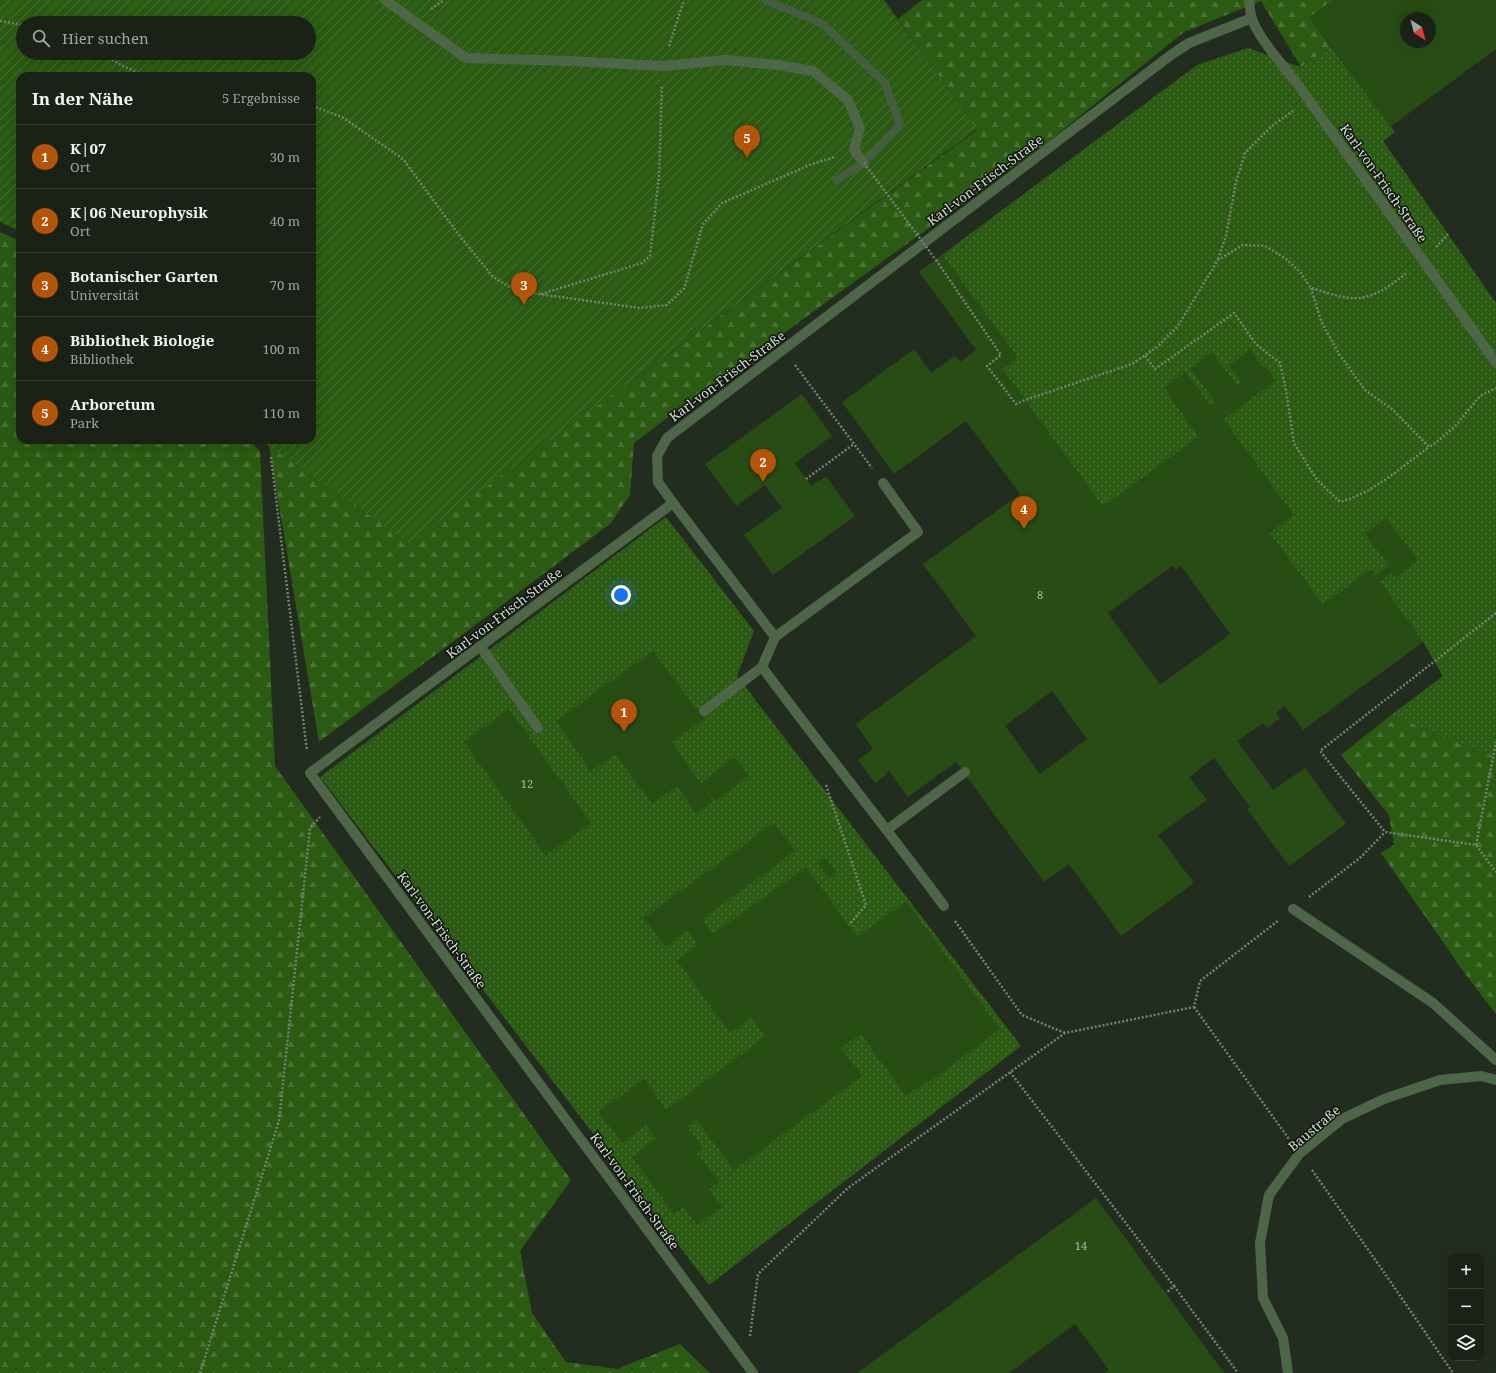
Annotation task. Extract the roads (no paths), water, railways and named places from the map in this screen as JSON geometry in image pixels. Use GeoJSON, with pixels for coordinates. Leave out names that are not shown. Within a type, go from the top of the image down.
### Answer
{"type":"FeatureCollection","features":[{"type":"Feature","properties":{"kind":"street"},"geometry":{"type":"LineString","coordinates":[[385,0],[466,58],[569,61],[662,66],[726,60],[778,65],[813,71],[848,100],[860,128],[854,150],[864,163]]}},
{"type":"Feature","properties":{"kind":"street","name":"Karl-von-Frisch-Straße"},"geometry":{"type":"LineString","coordinates":[[1249,0],[1252,18],[1258,31],[1299,86],[1496,363]]}},
{"type":"Feature","properties":{"kind":"street","name":"Karl-von-Frisch-Straße"},"geometry":{"type":"LineString","coordinates":[[750,1369],[310,773],[674,503],[658,482],[657,456],[667,438],[1171,55],[1189,44],[1252,18]]}},
{"type":"Feature","properties":{"kind":"street"},"geometry":{"type":"LineString","coordinates":[[704,711],[762,667],[775,637],[918,532],[883,483]]}},
{"type":"Feature","properties":{"kind":"street"},"geometry":{"type":"LineString","coordinates":[[674,503],[775,637]]}},
{"type":"Feature","properties":{"kind":"street"},"geometry":{"type":"LineString","coordinates":[[480,646],[538,728]]}},
{"type":"Feature","properties":{"kind":"street"},"geometry":{"type":"LineString","coordinates":[[762,667],[807,728],[888,829],[944,906]]}},
{"type":"Feature","properties":{"kind":"street"},"geometry":{"type":"LineString","coordinates":[[888,829],[965,772]]}},
{"type":"Feature","properties":{"kind":"street"},"geometry":{"type":"LineString","coordinates":[[1293,909],[1433,1003],[1496,1060]]}},
{"type":"Feature","properties":{"kind":"street","name":"Baustraße"},"geometry":{"type":"LineString","coordinates":[[1288,1373],[1283,1338],[1263,1298],[1260,1243],[1269,1195],[1300,1153],[1342,1119],[1384,1099],[1440,1080],[1481,1076],[1496,1080]]}},
{"type":"Feature","properties":{"kind":"waterway"},"geometry":{"type":"LineString","coordinates":[[765,0],[823,24],[885,83],[900,125],[864,163],[837,180]]}},
{"type":"Feature","properties":{"kind":"place","name":"Arboretum"},"geometry":{"type":"Point","coordinates":[747,158]}},
{"type":"Feature","properties":{"kind":"place","name":"Botanischer Garten"},"geometry":{"type":"Point","coordinates":[524,305]}},
{"type":"Feature","properties":{"kind":"place","name":"K|06 Neurophysik"},"geometry":{"type":"Point","coordinates":[763,482]}},
{"type":"Feature","properties":{"kind":"place","name":"Bibliothek Biologie"},"geometry":{"type":"Point","coordinates":[1024,529]}},
{"type":"Feature","properties":{"kind":"place","name":"K|07"},"geometry":{"type":"Point","coordinates":[624,732]}}]}
